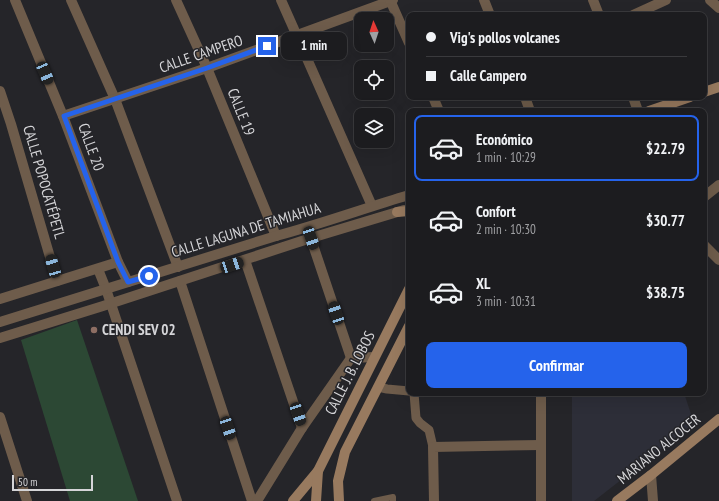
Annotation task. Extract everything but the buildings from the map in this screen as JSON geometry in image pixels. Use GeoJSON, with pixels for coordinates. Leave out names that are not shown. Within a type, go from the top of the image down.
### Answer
{"type":"FeatureCollection","features":[{"type":"Feature","properties":{"kind":"main road"},"geometry":{"type":"LineString","coordinates":[[707,91],[719,87]]}},
{"type":"Feature","properties":{"kind":"main road"},"geometry":{"type":"LineString","coordinates":[[658,108],[681,100]]}},
{"type":"Feature","properties":{"kind":"main road"},"geometry":{"type":"LineString","coordinates":[[398,212],[406,211]]}},
{"type":"Feature","properties":{"kind":"main road","name":"CALLE J. B. LOBOS"},"geometry":{"type":"LineString","coordinates":[[318,471],[406,294]]}},
{"type":"Feature","properties":{"kind":"main road","name":"CALLE J. B. LOBOS"},"geometry":{"type":"LineString","coordinates":[[339,501],[338,481],[345,452],[406,332]]}},
{"type":"Feature","properties":{"kind":"main road","name":"MARIANO ALCOCER"},"geometry":{"type":"LineString","coordinates":[[617,501],[651,476],[719,419]]}},
{"type":"Feature","properties":{"kind":"main road"},"geometry":{"type":"LineString","coordinates":[[293,501],[318,471]]}},
{"type":"Feature","properties":{"kind":"main road"},"geometry":{"type":"LineString","coordinates":[[316,501],[318,471]]}},
{"type":"Feature","properties":{"kind":"street","name":"CALLE 20"},"geometry":{"type":"LineString","coordinates":[[14,0],[64,116],[118,262],[128,282]]}},
{"type":"Feature","properties":{"kind":"street"},"geometry":{"type":"LineString","coordinates":[[71,0],[115,99],[178,267]]}},
{"type":"Feature","properties":{"kind":"street","name":"CALLE 19"},"geometry":{"type":"LineString","coordinates":[[176,0],[207,68],[276,236]]}},
{"type":"Feature","properties":{"kind":"street"},"geometry":{"type":"LineString","coordinates":[[280,0],[372,206]]}},
{"type":"Feature","properties":{"kind":"street","name":"CALLE CAMPERO"},"geometry":{"type":"LineString","coordinates":[[64,116],[207,68],[391,0]]}},
{"type":"Feature","properties":{"kind":"street"},"geometry":{"type":"LineString","coordinates":[[391,0],[406,36]]}},
{"type":"Feature","properties":{"kind":"street"},"geometry":{"type":"LineString","coordinates":[[484,0],[489,12]]}},
{"type":"Feature","properties":{"kind":"street"},"geometry":{"type":"LineString","coordinates":[[593,0],[598,12]]}},
{"type":"Feature","properties":{"kind":"street"},"geometry":{"type":"LineString","coordinates":[[640,12],[666,0]]}},
{"type":"Feature","properties":{"kind":"street"},"geometry":{"type":"LineString","coordinates":[[710,0],[719,8]]}},
{"type":"Feature","properties":{"kind":"street","name":"CALLE POPOCATÉPETL"},"geometry":{"type":"LineString","coordinates":[[0,91],[57,281]]}},
{"type":"Feature","properties":{"kind":"street"},"geometry":{"type":"LineString","coordinates":[[707,194],[719,184]]}},
{"type":"Feature","properties":{"kind":"street","name":"CALLE LAGUNA DE TAMIAHUA"},"geometry":{"type":"LineString","coordinates":[[0,322],[276,236],[307,228],[406,196]]}},
{"type":"Feature","properties":{"kind":"street","name":"CALLE LAGUNA DE TAMIAHUA"},"geometry":{"type":"LineString","coordinates":[[0,338],[110,304],[311,238],[398,212]]}},
{"type":"Feature","properties":{"kind":"street"},"geometry":{"type":"LineString","coordinates":[[307,228],[351,358]]}},
{"type":"Feature","properties":{"kind":"street"},"geometry":{"type":"LineString","coordinates":[[707,248],[719,260]]}},
{"type":"Feature","properties":{"kind":"street"},"geometry":{"type":"LineString","coordinates":[[245,260],[302,428]]}},
{"type":"Feature","properties":{"kind":"street"},"geometry":{"type":"LineString","coordinates":[[0,300],[118,262]]}},
{"type":"Feature","properties":{"kind":"street"},"geometry":{"type":"LineString","coordinates":[[98,269],[177,501]]}},
{"type":"Feature","properties":{"kind":"street"},"geometry":{"type":"LineString","coordinates":[[180,281],[252,501]]}},
{"type":"Feature","properties":{"kind":"street"},"geometry":{"type":"LineString","coordinates":[[351,358],[374,357]]}},
{"type":"Feature","properties":{"kind":"street"},"geometry":{"type":"LineString","coordinates":[[257,501],[302,428],[351,358]]}},
{"type":"Feature","properties":{"kind":"street"},"geometry":{"type":"LineString","coordinates":[[378,387],[406,392]]}},
{"type":"Feature","properties":{"kind":"street"},"geometry":{"type":"LineString","coordinates":[[414,396],[416,418],[429,430],[433,447],[434,501]]}},
{"type":"Feature","properties":{"kind":"street"},"geometry":{"type":"LineString","coordinates":[[541,396],[541,501]]}},
{"type":"Feature","properties":{"kind":"street"},"geometry":{"type":"LineString","coordinates":[[0,417],[27,501]]}},
{"type":"Feature","properties":{"kind":"street"},"geometry":{"type":"LineString","coordinates":[[433,447],[540,445]]}},
{"type":"Feature","properties":{"kind":"street"},"geometry":{"type":"LineString","coordinates":[[651,476],[653,501]]}},
{"type":"Feature","properties":{"kind":"lane"},"geometry":{"type":"LineString","coordinates":[[374,501],[393,497],[394,501]]}},
{"type":"Feature","properties":{"kind":"shaded area"},"geometry":{"type":"Polygon","coordinates":[[[572,396],[685,396],[694,423],[594,501],[572,501],[572,396]]]}},
{"type":"Feature","properties":{"kind":"green space"},"geometry":{"type":"Polygon","coordinates":[[[77,320],[138,501],[70,501],[21,340],[77,320]]]}},
{"type":"Feature","properties":{"kind":"place","name":"CENDI SEV 02"},"geometry":{"type":"Point","coordinates":[94,330]}},
{"type":"Feature","properties":{"kind":"route"},"geometry":{"type":"LineString","coordinates":[[149,276],[128,282],[118,262],[64,116],[207,68],[267,46]]}}]}
